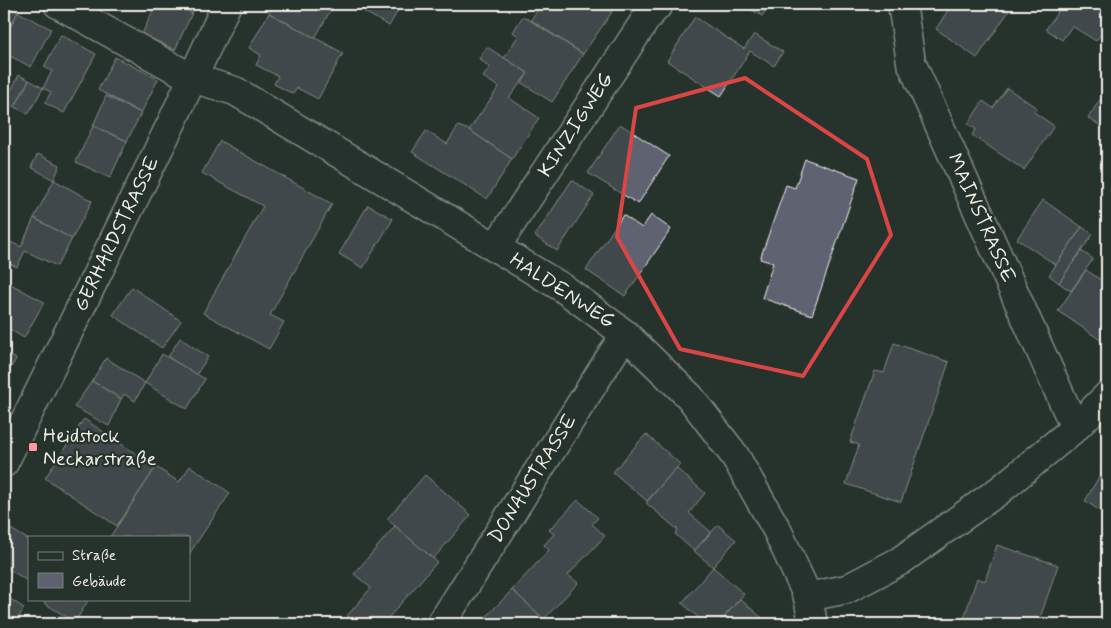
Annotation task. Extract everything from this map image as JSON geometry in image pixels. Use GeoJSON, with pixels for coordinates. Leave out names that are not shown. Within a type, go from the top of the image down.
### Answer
{"type":"FeatureCollection","features":[{"type":"Feature","properties":{"kind":"street","name":"HALDENWEG"},"geometry":{"type":"LineString","coordinates":[[58,4],[192,78],[235,91],[563,288],[625,334],[690,397],[735,456],[777,530],[808,597],[813,624]]}},
{"type":"Feature","properties":{"kind":"street","name":"GERHARDSTRASSE"},"geometry":{"type":"LineString","coordinates":[[4,463],[227,4]]}},
{"type":"Feature","properties":{"kind":"street","name":"KINZIGWEG"},"geometry":{"type":"LineString","coordinates":[[495,248],[648,16],[659,4]]}},
{"type":"Feature","properties":{"kind":"street","name":"MAINSTRASSE"},"geometry":{"type":"LineString","coordinates":[[902,4],[911,62],[1075,428]]}},
{"type":"Feature","properties":{"kind":"street","name":"DONAUSTRASSE"},"geometry":{"type":"LineString","coordinates":[[443,623],[625,334]]}},
{"type":"Feature","properties":{"kind":"street"},"geometry":{"type":"LineString","coordinates":[[808,597],[847,589],[900,561],[1000,490],[1075,428],[1107,396]]}},
{"type":"Feature","properties":{"kind":"highlighted area"},"geometry":{"type":"Polygon","coordinates":[[[745,78],[867,159],[891,235],[803,376],[680,349],[617,237],[636,108],[745,78]]]}},
{"type":"Feature","properties":{"kind":"building"},"geometry":{"type":"Polygon","coordinates":[[[4,4],[18,12],[4,39],[4,4]]]}},
{"type":"Feature","properties":{"kind":"building"},"geometry":{"type":"Polygon","coordinates":[[[156,4],[172,4],[192,13],[175,50],[142,34],[156,4]]]}},
{"type":"Feature","properties":{"kind":"building"},"geometry":{"type":"Polygon","coordinates":[[[172,4],[196,4],[192,13],[172,4]]]}},
{"type":"Feature","properties":{"kind":"building"},"geometry":{"type":"Polygon","coordinates":[[[274,4],[334,4],[315,38],[269,13],[274,4]]]}},
{"type":"Feature","properties":{"kind":"building"},"geometry":{"type":"Polygon","coordinates":[[[367,4],[393,4],[400,7],[389,26],[363,11],[367,4]]]}},
{"type":"Feature","properties":{"kind":"building"},"geometry":{"type":"Polygon","coordinates":[[[541,4],[599,4],[612,12],[583,54],[531,20],[541,4]]]}},
{"type":"Feature","properties":{"kind":"building"},"geometry":{"type":"Polygon","coordinates":[[[742,4],[770,4],[762,16],[742,4]]]}},
{"type":"Feature","properties":{"kind":"building"},"geometry":{"type":"Polygon","coordinates":[[[945,4],[998,4],[1009,11],[977,58],[936,29],[950,7],[945,4]]]}},
{"type":"Feature","properties":{"kind":"building"},"geometry":{"type":"Polygon","coordinates":[[[1063,4],[1107,4],[1107,25],[1096,41],[1072,26],[1062,40],[1046,29],[1063,4]]]}},
{"type":"Feature","properties":{"kind":"building"},"geometry":{"type":"Polygon","coordinates":[[[18,12],[51,29],[31,67],[10,56],[4,67],[4,39],[18,12]]]}},
{"type":"Feature","properties":{"kind":"building"},"geometry":{"type":"Polygon","coordinates":[[[269,13],[343,53],[318,99],[297,88],[293,94],[274,84],[278,76],[256,65],[261,55],[249,48],[269,13]]]}},
{"type":"Feature","properties":{"kind":"building"},"geometry":{"type":"Polygon","coordinates":[[[523,16],[583,54],[552,102],[522,83],[528,73],[504,58],[518,36],[513,32],[523,16]]]}},
{"type":"Feature","properties":{"kind":"building"},"geometry":{"type":"Polygon","coordinates":[[[695,17],[744,49],[754,34],[783,52],[774,66],[750,51],[721,96],[667,61],[695,17]]]}},
{"type":"Feature","properties":{"kind":"building"},"geometry":{"type":"Polygon","coordinates":[[[61,35],[96,54],[64,113],[45,103],[51,92],[43,88],[52,71],[44,67],[61,35]]]}},
{"type":"Feature","properties":{"kind":"building"},"geometry":{"type":"Polygon","coordinates":[[[487,47],[528,73],[509,98],[539,118],[512,159],[469,130],[499,87],[483,77],[490,67],[479,59],[487,47]]]}},
{"type":"Feature","properties":{"kind":"building"},"geometry":{"type":"Polygon","coordinates":[[[115,57],[158,79],[141,113],[98,90],[115,57]]]}},
{"type":"Feature","properties":{"kind":"building"},"geometry":{"type":"Polygon","coordinates":[[[19,75],[29,80],[15,107],[5,102],[19,75]]]}},
{"type":"Feature","properties":{"kind":"building"},"geometry":{"type":"Polygon","coordinates":[[[29,80],[43,88],[28,114],[15,107],[29,80]]]}},
{"type":"Feature","properties":{"kind":"building"},"geometry":{"type":"Polygon","coordinates":[[[1007,88],[1037,108],[1034,112],[1054,126],[1024,170],[972,135],[976,129],[968,124],[983,101],[993,108],[1007,88]]]}},
{"type":"Feature","properties":{"kind":"building"},"geometry":{"type":"Polygon","coordinates":[[[1107,89],[1107,123],[1104,128],[1088,118],[1107,89]]]}},
{"type":"Feature","properties":{"kind":"building"},"geometry":{"type":"Polygon","coordinates":[[[106,96],[141,113],[127,141],[93,126],[106,96]]]}},
{"type":"Feature","properties":{"kind":"building"},"geometry":{"type":"Polygon","coordinates":[[[620,124],[669,156],[638,204],[588,173],[620,124]]]}},
{"type":"Feature","properties":{"kind":"building"},"geometry":{"type":"Polygon","coordinates":[[[93,126],[127,141],[110,178],[76,162],[93,126]]]}},
{"type":"Feature","properties":{"kind":"building"},"geometry":{"type":"Polygon","coordinates":[[[458,126],[469,130],[512,159],[487,199],[412,152],[426,131],[447,144],[458,126]]]}},
{"type":"Feature","properties":{"kind":"building"},"geometry":{"type":"Polygon","coordinates":[[[220,141],[332,204],[270,315],[284,322],[269,349],[203,313],[263,206],[202,173],[220,141]]]}},
{"type":"Feature","properties":{"kind":"building"},"geometry":{"type":"Polygon","coordinates":[[[38,154],[60,165],[54,180],[31,167],[38,154]]]}},
{"type":"Feature","properties":{"kind":"building"},"geometry":{"type":"Polygon","coordinates":[[[805,159],[859,178],[812,315],[762,298],[773,263],[760,259],[786,185],[795,188],[805,159]]]}},
{"type":"Feature","properties":{"kind":"building"},"geometry":{"type":"Polygon","coordinates":[[[54,180],[92,201],[72,239],[34,218],[54,180]]]}},
{"type":"Feature","properties":{"kind":"building"},"geometry":{"type":"Polygon","coordinates":[[[572,180],[594,195],[557,251],[535,236],[572,180]]]}},
{"type":"Feature","properties":{"kind":"building"},"geometry":{"type":"Polygon","coordinates":[[[1043,200],[1082,227],[1056,265],[1017,239],[1043,200]]]}},
{"type":"Feature","properties":{"kind":"building"},"geometry":{"type":"Polygon","coordinates":[[[368,205],[393,219],[363,268],[339,254],[368,205]]]}},
{"type":"Feature","properties":{"kind":"building"},"geometry":{"type":"Polygon","coordinates":[[[623,215],[642,228],[651,215],[671,229],[625,296],[586,270],[623,215]]]}},
{"type":"Feature","properties":{"kind":"building"},"geometry":{"type":"Polygon","coordinates":[[[34,218],[72,239],[57,266],[25,251],[17,267],[4,261],[4,239],[21,247],[34,218]]]}},
{"type":"Feature","properties":{"kind":"building"},"geometry":{"type":"Polygon","coordinates":[[[1082,227],[1093,234],[1059,283],[1049,275],[1082,227]]]}},
{"type":"Feature","properties":{"kind":"building"},"geometry":{"type":"Polygon","coordinates":[[[1081,251],[1093,259],[1071,291],[1059,283],[1081,251]]]}},
{"type":"Feature","properties":{"kind":"building"},"geometry":{"type":"Polygon","coordinates":[[[1086,270],[1107,284],[1107,333],[1102,341],[1058,311],[1086,270]]]}},
{"type":"Feature","properties":{"kind":"building"},"geometry":{"type":"Polygon","coordinates":[[[7,282],[44,302],[24,338],[4,326],[4,287],[7,282]]]}},
{"type":"Feature","properties":{"kind":"building"},"geometry":{"type":"Polygon","coordinates":[[[132,287],[181,321],[162,348],[113,315],[132,287]]]}},
{"type":"Feature","properties":{"kind":"building"},"geometry":{"type":"Polygon","coordinates":[[[180,338],[208,357],[196,375],[168,357],[180,338]]]}},
{"type":"Feature","properties":{"kind":"building"},"geometry":{"type":"Polygon","coordinates":[[[894,343],[949,362],[901,502],[846,484],[859,445],[850,442],[875,371],[884,373],[894,343]]]}},
{"type":"Feature","properties":{"kind":"building"},"geometry":{"type":"Polygon","coordinates":[[[4,352],[16,359],[4,380],[4,352]]]}},
{"type":"Feature","properties":{"kind":"building"},"geometry":{"type":"Polygon","coordinates":[[[162,354],[205,379],[187,409],[145,383],[162,354]]]}},
{"type":"Feature","properties":{"kind":"building"},"geometry":{"type":"Polygon","coordinates":[[[106,358],[145,383],[135,401],[124,394],[121,399],[92,381],[106,358]]]}},
{"type":"Feature","properties":{"kind":"building"},"geometry":{"type":"Polygon","coordinates":[[[92,381],[121,399],[109,426],[74,407],[92,381]]]}},
{"type":"Feature","properties":{"kind":"building"},"geometry":{"type":"Polygon","coordinates":[[[84,419],[156,467],[117,526],[45,478],[84,419]]]}},
{"type":"Feature","properties":{"kind":"building"},"geometry":{"type":"Polygon","coordinates":[[[646,434],[680,464],[647,501],[613,472],[646,434]]]}},
{"type":"Feature","properties":{"kind":"building"},"geometry":{"type":"Polygon","coordinates":[[[1107,463],[1107,515],[1085,501],[1107,463]]]}},
{"type":"Feature","properties":{"kind":"building"},"geometry":{"type":"Polygon","coordinates":[[[190,466],[230,493],[190,553],[190,536],[111,536],[156,467],[179,482],[190,466]]]}},
{"type":"Feature","properties":{"kind":"building"},"geometry":{"type":"Polygon","coordinates":[[[676,468],[705,493],[689,513],[711,532],[694,551],[675,534],[678,530],[646,503],[676,468]]]}},
{"type":"Feature","properties":{"kind":"building"},"geometry":{"type":"Polygon","coordinates":[[[425,475],[471,515],[433,559],[387,519],[425,475]]]}},
{"type":"Feature","properties":{"kind":"building"},"geometry":{"type":"Polygon","coordinates":[[[578,500],[598,518],[592,524],[605,536],[568,575],[578,583],[544,619],[512,590],[549,550],[544,545],[554,534],[549,530],[578,500]]]}},
{"type":"Feature","properties":{"kind":"building"},"geometry":{"type":"Polygon","coordinates":[[[718,525],[736,540],[713,567],[694,551],[718,525]]]}},
{"type":"Feature","properties":{"kind":"building"},"geometry":{"type":"Polygon","coordinates":[[[395,526],[437,562],[383,624],[356,624],[347,616],[371,588],[354,574],[395,526]]]}},
{"type":"Feature","properties":{"kind":"building"},"geometry":{"type":"Polygon","coordinates":[[[9,528],[28,539],[28,576],[26,580],[4,566],[4,538],[9,528]]]}},
{"type":"Feature","properties":{"kind":"building"},"geometry":{"type":"Polygon","coordinates":[[[997,545],[1058,565],[1038,624],[962,624],[977,578],[985,581],[997,545]]]}},
{"type":"Feature","properties":{"kind":"building"},"geometry":{"type":"Polygon","coordinates":[[[713,567],[744,594],[718,624],[706,624],[682,603],[713,567]]]}},
{"type":"Feature","properties":{"kind":"building"},"geometry":{"type":"Polygon","coordinates":[[[512,590],[544,619],[539,624],[495,624],[487,616],[512,590]]]}},
{"type":"Feature","properties":{"kind":"building"},"geometry":{"type":"Polygon","coordinates":[[[4,595],[24,608],[15,624],[4,624],[4,595]]]}},
{"type":"Feature","properties":{"kind":"building"},"geometry":{"type":"Polygon","coordinates":[[[740,599],[769,624],[718,624],[740,599]]]}},
{"type":"Feature","properties":{"kind":"building"},"geometry":{"type":"Polygon","coordinates":[[[46,600],[88,600],[75,622],[44,603],[46,600]]]}},
{"type":"Feature","properties":{"kind":"place","name":"Heidstock Neckarstraße"},"geometry":{"type":"Point","coordinates":[33,447]}}]}
